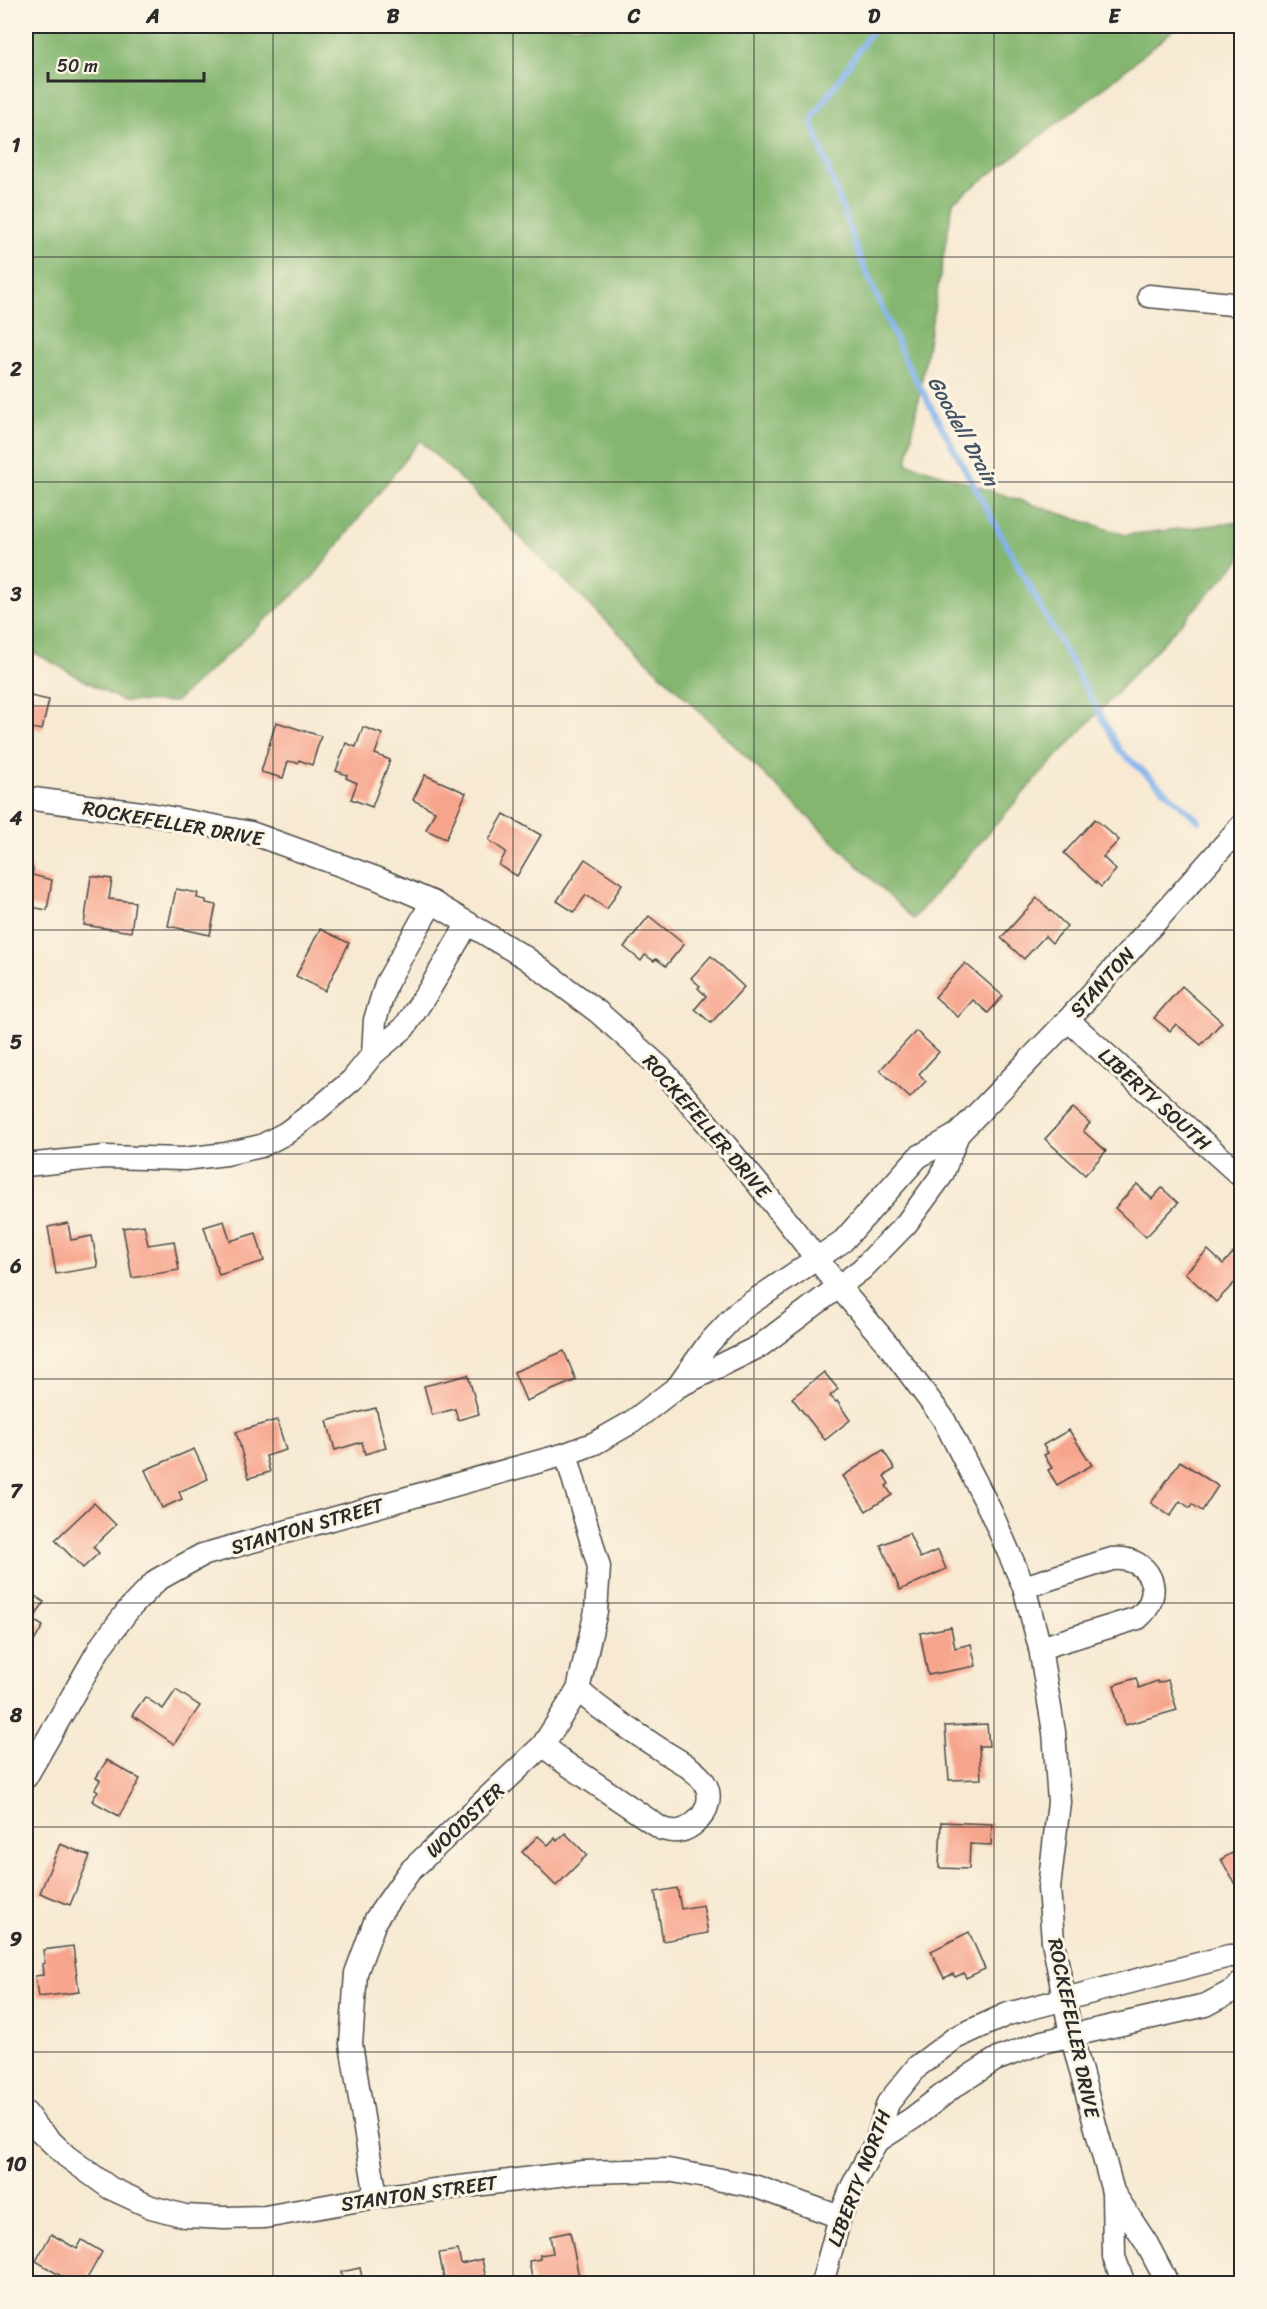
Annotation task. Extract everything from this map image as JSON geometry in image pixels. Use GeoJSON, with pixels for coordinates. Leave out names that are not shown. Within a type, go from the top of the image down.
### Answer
{"type":"FeatureCollection","features":[{"type":"Feature","properties":{"kind":"street"},"geometry":{"type":"LineString","coordinates":[[1149,296],[1242,305]]}},
{"type":"Feature","properties":{"kind":"street","name":"ROCKEFELLER DRIVE"},"geometry":{"type":"LineString","coordinates":[[26,798],[149,814],[251,833],[376,878],[432,902],[526,958],[598,1012],[661,1068],[708,1121],[838,1287],[889,1346],[943,1418],[990,1510],[1024,1587],[1040,1647],[1054,1732],[1059,1802],[1049,1888],[1053,1941],[1071,2034],[1113,2192],[1114,2257],[1124,2283]]}},
{"type":"Feature","properties":{"kind":"street","name":"STANTON"},"geometry":{"type":"LineString","coordinates":[[958,1134],[1068,1020],[1242,825]]}},
{"type":"Feature","properties":{"kind":"street"},"geometry":{"type":"LineString","coordinates":[[373,1054],[375,1020],[386,984],[432,902]]}},
{"type":"Feature","properties":{"kind":"street"},"geometry":{"type":"LineString","coordinates":[[26,1165],[104,1157],[184,1159],[226,1154],[261,1146],[286,1133],[352,1080],[373,1054],[404,1028],[468,923]]}},
{"type":"Feature","properties":{"kind":"street","name":"LIBERTY SOUTH"},"geometry":{"type":"LineString","coordinates":[[1068,1020],[1242,1177]]}},
{"type":"Feature","properties":{"kind":"street","name":"STANTON STREET"},"geometry":{"type":"LineString","coordinates":[[677,1387],[708,1344],[739,1311],[843,1240],[918,1157],[958,1134]]}},
{"type":"Feature","properties":{"kind":"street","name":"STANTON STREET"},"geometry":{"type":"LineString","coordinates":[[26,1777],[101,1646],[129,1609],[157,1580],[202,1555],[566,1454],[595,1443],[632,1422],[677,1387],[760,1346],[862,1269],[906,1224],[942,1175],[958,1134]]}},
{"type":"Feature","properties":{"kind":"street","name":"WOODSTER"},"geometry":{"type":"LineString","coordinates":[[376,2197],[351,2044],[356,1974],[376,1919],[410,1872],[543,1745],[578,1690],[596,1611],[599,1567],[566,1454]]}},
{"type":"Feature","properties":{"kind":"street"},"geometry":{"type":"LineString","coordinates":[[1024,1587],[1125,1557],[1136,1562],[1146,1571],[1151,1582],[1151,1602],[1138,1618],[1040,1647]]}},
{"type":"Feature","properties":{"kind":"street"},"geometry":{"type":"LineString","coordinates":[[543,1745],[561,1760],[662,1829],[682,1831],[700,1819],[706,1810],[708,1790],[696,1773],[598,1708],[578,1690]]}},
{"type":"Feature","properties":{"kind":"street"},"geometry":{"type":"LineString","coordinates":[[1065,1998],[1229,1956],[1242,1956]]}},
{"type":"Feature","properties":{"kind":"street"},"geometry":{"type":"LineString","coordinates":[[876,2142],[913,2118],[953,2087],[996,2060],[1042,2042],[1071,2034],[1206,2005],[1236,1989],[1242,1982]]}},
{"type":"Feature","properties":{"kind":"street","name":"LIBERTY NORTH"},"geometry":{"type":"LineString","coordinates":[[822,2283],[840,2217],[852,2187],[876,2142],[888,2103],[918,2066],[955,2038],[1008,2014],[1065,1998]]}},
{"type":"Feature","properties":{"kind":"street","name":"STANTON STREET"},"geometry":{"type":"LineString","coordinates":[[26,2113],[36,2127],[66,2156],[110,2188],[151,2207],[185,2216],[265,2217],[376,2197],[584,2172],[668,2170],[754,2186],[840,2217]]}},
{"type":"Feature","properties":{"kind":"street","name":"ROCKEFELLER DRIVE"},"geometry":{"type":"LineString","coordinates":[[1113,2192],[1147,2244],[1168,2283]]}},
{"type":"Feature","properties":{"kind":"green space"},"geometry":{"type":"Polygon","coordinates":[[[26,26],[1178,26],[1094,96],[953,202],[907,463],[1125,535],[1241,522],[1240,560],[1026,790],[913,919],[420,440],[313,577],[175,702],[122,701],[26,648],[26,26]]]}},
{"type":"Feature","properties":{"kind":"building"},"geometry":{"type":"Polygon","coordinates":[[[26,695],[49,700],[42,730],[26,727],[26,695]]]}},
{"type":"Feature","properties":{"kind":"building"},"geometry":{"type":"Polygon","coordinates":[[[276,722],[321,736],[312,765],[299,760],[298,763],[288,761],[283,778],[261,772],[276,722]]]}},
{"type":"Feature","properties":{"kind":"building"},"geometry":{"type":"Polygon","coordinates":[[[363,727],[382,734],[375,754],[390,760],[372,807],[351,799],[357,783],[346,778],[347,775],[336,771],[346,743],[356,747],[363,727]]]}},
{"type":"Feature","properties":{"kind":"building"},"geometry":{"type":"Polygon","coordinates":[[[425,775],[466,793],[446,839],[426,830],[435,811],[413,800],[425,775]]]}},
{"type":"Feature","properties":{"kind":"building"},"geometry":{"type":"Polygon","coordinates":[[[504,814],[541,835],[517,876],[499,865],[506,852],[489,840],[504,814]]]}},
{"type":"Feature","properties":{"kind":"building"},"geometry":{"type":"Polygon","coordinates":[[[1095,819],[1119,840],[1103,857],[1116,870],[1101,887],[1064,853],[1095,819]]]}},
{"type":"Feature","properties":{"kind":"building"},"geometry":{"type":"Polygon","coordinates":[[[585,859],[622,884],[607,909],[586,895],[574,912],[557,901],[585,859]]]}},
{"type":"Feature","properties":{"kind":"building"},"geometry":{"type":"Polygon","coordinates":[[[26,867],[33,869],[32,875],[52,880],[47,910],[26,906],[26,867]]]}},
{"type":"Feature","properties":{"kind":"building"},"geometry":{"type":"Polygon","coordinates":[[[91,876],[112,879],[109,899],[135,902],[131,932],[84,925],[91,876]]]}},
{"type":"Feature","properties":{"kind":"building"},"geometry":{"type":"Polygon","coordinates":[[[176,889],[198,893],[197,898],[216,905],[210,935],[168,926],[176,889]]]}},
{"type":"Feature","properties":{"kind":"building"},"geometry":{"type":"Polygon","coordinates":[[[1037,898],[1067,926],[1052,943],[1045,936],[1024,959],[1001,938],[1037,898]]]}},
{"type":"Feature","properties":{"kind":"building"},"geometry":{"type":"Polygon","coordinates":[[[649,916],[684,944],[666,966],[645,955],[641,961],[624,947],[649,916]]]}},
{"type":"Feature","properties":{"kind":"building"},"geometry":{"type":"Polygon","coordinates":[[[320,929],[349,943],[325,991],[296,976],[320,929]]]}},
{"type":"Feature","properties":{"kind":"building"},"geometry":{"type":"Polygon","coordinates":[[[711,956],[744,987],[711,1023],[695,1009],[706,996],[691,978],[711,956]]]}},
{"type":"Feature","properties":{"kind":"building"},"geometry":{"type":"Polygon","coordinates":[[[965,963],[1003,996],[988,1013],[973,1000],[958,1017],[935,997],[965,963]]]}},
{"type":"Feature","properties":{"kind":"building"},"geometry":{"type":"Polygon","coordinates":[[[1182,986],[1222,1022],[1201,1045],[1176,1024],[1170,1031],[1154,1018],[1182,986]]]}},
{"type":"Feature","properties":{"kind":"building"},"geometry":{"type":"Polygon","coordinates":[[[916,1031],[939,1052],[919,1074],[926,1081],[910,1098],[880,1070],[916,1031]]]}},
{"type":"Feature","properties":{"kind":"building"},"geometry":{"type":"Polygon","coordinates":[[[1073,1108],[1090,1123],[1083,1131],[1106,1151],[1085,1175],[1045,1139],[1073,1108]]]}},
{"type":"Feature","properties":{"kind":"building"},"geometry":{"type":"Polygon","coordinates":[[[1137,1184],[1152,1199],[1162,1188],[1178,1203],[1146,1237],[1115,1208],[1137,1184]]]}},
{"type":"Feature","properties":{"kind":"building"},"geometry":{"type":"Polygon","coordinates":[[[224,1221],[230,1241],[256,1233],[264,1261],[219,1275],[204,1227],[224,1221]]]}},
{"type":"Feature","properties":{"kind":"building"},"geometry":{"type":"Polygon","coordinates":[[[68,1223],[71,1240],[92,1236],[98,1267],[56,1274],[48,1227],[68,1223]]]}},
{"type":"Feature","properties":{"kind":"building"},"geometry":{"type":"Polygon","coordinates":[[[144,1225],[148,1245],[174,1241],[179,1270],[132,1278],[123,1228],[144,1225]]]}},
{"type":"Feature","properties":{"kind":"building"},"geometry":{"type":"Polygon","coordinates":[[[1208,1250],[1223,1264],[1233,1253],[1242,1261],[1242,1275],[1216,1302],[1185,1273],[1208,1250]]]}},
{"type":"Feature","properties":{"kind":"building"},"geometry":{"type":"Polygon","coordinates":[[[564,1351],[576,1380],[526,1401],[514,1372],[564,1351]]]}},
{"type":"Feature","properties":{"kind":"building"},"geometry":{"type":"Polygon","coordinates":[[[824,1372],[838,1389],[830,1396],[837,1401],[850,1420],[825,1440],[792,1398],[824,1372]]]}},
{"type":"Feature","properties":{"kind":"building"},"geometry":{"type":"Polygon","coordinates":[[[468,1375],[479,1414],[458,1420],[455,1409],[432,1415],[424,1386],[468,1375]]]}},
{"type":"Feature","properties":{"kind":"building"},"geometry":{"type":"Polygon","coordinates":[[[376,1408],[386,1448],[365,1454],[362,1442],[335,1450],[327,1421],[376,1408]]]}},
{"type":"Feature","properties":{"kind":"building"},"geometry":{"type":"Polygon","coordinates":[[[277,1420],[286,1450],[266,1456],[270,1472],[249,1478],[236,1432],[277,1420]]]}},
{"type":"Feature","properties":{"kind":"building"},"geometry":{"type":"Polygon","coordinates":[[[1069,1430],[1092,1465],[1057,1485],[1048,1470],[1052,1468],[1044,1455],[1048,1453],[1043,1445],[1069,1430]]]}},
{"type":"Feature","properties":{"kind":"building"},"geometry":{"type":"Polygon","coordinates":[[[194,1449],[208,1479],[179,1492],[182,1499],[162,1508],[145,1470],[194,1449]]]}},
{"type":"Feature","properties":{"kind":"building"},"geometry":{"type":"Polygon","coordinates":[[[883,1450],[895,1469],[884,1476],[889,1484],[886,1486],[892,1495],[866,1511],[843,1476],[883,1450]]]}},
{"type":"Feature","properties":{"kind":"building"},"geometry":{"type":"Polygon","coordinates":[[[1180,1461],[1218,1486],[1202,1511],[1192,1504],[1190,1508],[1180,1501],[1170,1516],[1151,1503],[1180,1461]]]}},
{"type":"Feature","properties":{"kind":"building"},"geometry":{"type":"Polygon","coordinates":[[[94,1503],[116,1525],[93,1547],[99,1553],[83,1568],[55,1540],[94,1503]]]}},
{"type":"Feature","properties":{"kind":"building"},"geometry":{"type":"Polygon","coordinates":[[[909,1533],[920,1558],[938,1550],[946,1569],[900,1590],[881,1545],[909,1533]]]}},
{"type":"Feature","properties":{"kind":"building"},"geometry":{"type":"Polygon","coordinates":[[[26,1590],[44,1602],[33,1620],[43,1626],[32,1645],[26,1641],[26,1590]]]}},
{"type":"Feature","properties":{"kind":"building"},"geometry":{"type":"Polygon","coordinates":[[[951,1627],[955,1648],[971,1644],[976,1666],[928,1675],[920,1633],[951,1627]]]}},
{"type":"Feature","properties":{"kind":"building"},"geometry":{"type":"Polygon","coordinates":[[[1136,1678],[1139,1688],[1157,1681],[1158,1683],[1168,1680],[1177,1710],[1125,1725],[1114,1685],[1136,1678]]]}},
{"type":"Feature","properties":{"kind":"building"},"geometry":{"type":"Polygon","coordinates":[[[176,1690],[200,1706],[174,1744],[132,1715],[145,1697],[163,1709],[176,1690]]]}},
{"type":"Feature","properties":{"kind":"building"},"geometry":{"type":"Polygon","coordinates":[[[987,1724],[989,1746],[979,1746],[981,1779],[949,1780],[945,1726],[987,1724]]]}},
{"type":"Feature","properties":{"kind":"building"},"geometry":{"type":"Polygon","coordinates":[[[107,1760],[140,1779],[119,1816],[92,1801],[98,1791],[95,1789],[100,1780],[96,1778],[107,1760]]]}},
{"type":"Feature","properties":{"kind":"building"},"geometry":{"type":"Polygon","coordinates":[[[941,1822],[992,1824],[991,1845],[970,1844],[969,1869],[939,1868],[941,1822]]]}},
{"type":"Feature","properties":{"kind":"building"},"geometry":{"type":"Polygon","coordinates":[[[565,1833],[587,1855],[556,1886],[522,1852],[538,1836],[548,1845],[555,1838],[557,1841],[565,1833]]]}},
{"type":"Feature","properties":{"kind":"building"},"geometry":{"type":"Polygon","coordinates":[[[60,1844],[90,1856],[70,1905],[40,1893],[60,1844]]]}},
{"type":"Feature","properties":{"kind":"building"},"geometry":{"type":"Polygon","coordinates":[[[1242,1848],[1242,1897],[1221,1859],[1242,1848]]]}},
{"type":"Feature","properties":{"kind":"building"},"geometry":{"type":"Polygon","coordinates":[[[677,1888],[681,1909],[703,1905],[708,1933],[663,1941],[655,1892],[677,1888]]]}},
{"type":"Feature","properties":{"kind":"building"},"geometry":{"type":"Polygon","coordinates":[[[969,1932],[985,1969],[966,1978],[964,1973],[944,1978],[931,1951],[969,1932]]]}},
{"type":"Feature","properties":{"kind":"building"},"geometry":{"type":"Polygon","coordinates":[[[73,1946],[79,1992],[38,1997],[35,1976],[43,1975],[42,1964],[45,1963],[43,1950],[73,1946]]]}},
{"type":"Feature","properties":{"kind":"building"},"geometry":{"type":"Polygon","coordinates":[[[570,2232],[580,2282],[533,2284],[529,2261],[540,2259],[540,2255],[553,2253],[550,2236],[570,2232]]]}},
{"type":"Feature","properties":{"kind":"building"},"geometry":{"type":"Polygon","coordinates":[[[51,2234],[77,2249],[82,2240],[102,2252],[84,2284],[74,2284],[36,2261],[51,2234]]]}},
{"type":"Feature","properties":{"kind":"building"},"geometry":{"type":"Polygon","coordinates":[[[458,2250],[461,2264],[482,2259],[487,2284],[445,2284],[439,2253],[458,2250]]]}},
{"type":"Feature","properties":{"kind":"building"},"geometry":{"type":"Polygon","coordinates":[[[360,2268],[363,2282],[384,2278],[385,2284],[343,2284],[341,2272],[360,2268]]]}},
{"type":"Feature","properties":{"kind":"waterway","name":"Goodell Drain"},"geometry":{"type":"LineString","coordinates":[[875,26],[813,118],[812,123],[860,258],[905,360],[1120,751],[1199,821]]}}]}
